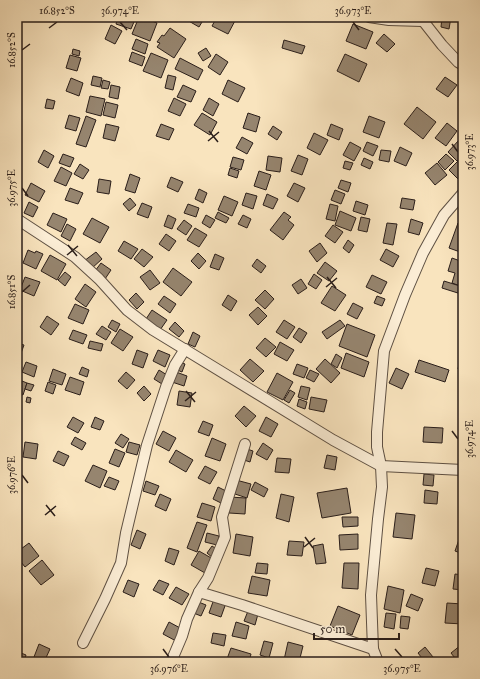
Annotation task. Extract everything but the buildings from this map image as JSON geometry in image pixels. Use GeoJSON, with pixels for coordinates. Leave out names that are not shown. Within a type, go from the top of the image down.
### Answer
{"type":"FeatureCollection","features":[{"type":"Feature","properties":{"kind":"street"},"geometry":{"type":"LineString","coordinates":[[369,17],[389,20],[421,19],[442,45],[458,62],[463,65]]}},
{"type":"Feature","properties":{"kind":"street"},"geometry":{"type":"LineString","coordinates":[[378,662],[373,649],[371,595],[382,487],[377,432],[384,351],[423,253],[444,215],[463,193]]}},
{"type":"Feature","properties":{"kind":"street"},"geometry":{"type":"LineString","coordinates":[[17,219],[75,257],[99,279],[128,310],[153,330],[333,440],[381,466],[463,470]]}},
{"type":"Feature","properties":{"kind":"street"},"geometry":{"type":"LineString","coordinates":[[83,643],[121,563],[147,445],[166,387],[175,365],[185,349]]}},
{"type":"Feature","properties":{"kind":"street"},"geometry":{"type":"LineString","coordinates":[[171,662],[182,636],[187,619],[199,592],[208,578],[225,537],[222,517],[245,444]]}},
{"type":"Feature","properties":{"kind":"street"},"geometry":{"type":"LineString","coordinates":[[199,592],[373,649]]}}]}
